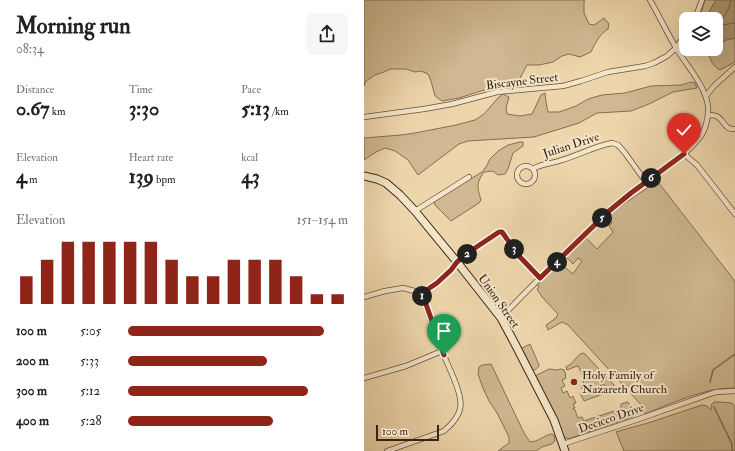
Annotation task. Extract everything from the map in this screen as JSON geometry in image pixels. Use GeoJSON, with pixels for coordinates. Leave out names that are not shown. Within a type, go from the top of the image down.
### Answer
{"type":"FeatureCollection","features":[{"type":"Feature","properties":{"kind":"street"},"geometry":{"type":"LineString","coordinates":[[501,318],[609,211],[684,154],[700,137],[708,115],[706,96],[676,48],[650,0]]}},
{"type":"Feature","properties":{"kind":"street"},"geometry":{"type":"LineString","coordinates":[[698,12],[702,0]]}},
{"type":"Feature","properties":{"kind":"street"},"geometry":{"type":"LineString","coordinates":[[676,48],[679,44]]}},
{"type":"Feature","properties":{"kind":"street","name":"Biscayne Street"},"geometry":{"type":"LineString","coordinates":[[364,117],[452,104],[497,92],[563,86],[608,72],[645,66],[667,56],[676,48]]}},
{"type":"Feature","properties":{"kind":"street"},"geometry":{"type":"LineString","coordinates":[[706,96],[714,86],[735,67]]}},
{"type":"Feature","properties":{"kind":"street"},"geometry":{"type":"LineString","coordinates":[[708,115],[717,116],[728,128],[735,129]]}},
{"type":"Feature","properties":{"kind":"street","name":"Julian Drive"},"geometry":{"type":"LineString","coordinates":[[533,169],[612,143],[618,145],[625,153],[646,182]]}},
{"type":"Feature","properties":{"kind":"street"},"geometry":{"type":"LineString","coordinates":[[684,154],[696,165],[735,214]]}},
{"type":"Feature","properties":{"kind":"street","name":"Julian Drive"},"geometry":{"type":"LineString","coordinates":[[527,165],[533,169],[535,176],[532,181],[526,184],[517,177],[518,171],[521,167],[527,165]]}},
{"type":"Feature","properties":{"kind":"street","name":"Union Street"},"geometry":{"type":"LineString","coordinates":[[364,176],[386,183],[400,195],[457,262],[501,318],[554,420],[564,448]]}},
{"type":"Feature","properties":{"kind":"street"},"geometry":{"type":"LineString","coordinates":[[415,211],[468,177]]}},
{"type":"Feature","properties":{"kind":"street"},"geometry":{"type":"LineString","coordinates":[[364,297],[403,288],[422,293],[437,283],[469,252],[499,232],[502,232],[519,256],[540,278]]}},
{"type":"Feature","properties":{"kind":"street"},"geometry":{"type":"LineString","coordinates":[[387,451],[444,430],[457,417],[460,408],[458,390],[442,351],[422,293]]}},
{"type":"Feature","properties":{"kind":"street"},"geometry":{"type":"LineString","coordinates":[[364,378],[406,366],[442,351]]}},
{"type":"Feature","properties":{"kind":"street","name":"Decicco Drive"},"geometry":{"type":"LineString","coordinates":[[564,448],[639,419],[713,393],[735,391]]}},
{"type":"Feature","properties":{"kind":"shaded area"},"geometry":{"type":"Polygon","coordinates":[[[364,0],[585,0],[584,13],[589,24],[594,25],[604,18],[609,24],[608,29],[598,39],[591,52],[580,57],[569,54],[562,56],[553,62],[539,65],[527,65],[517,84],[442,101],[435,96],[428,74],[421,71],[415,72],[406,69],[390,69],[375,75],[366,81],[364,86],[364,0]]]}},
{"type":"Feature","properties":{"kind":"shaded area"},"geometry":{"type":"Polygon","coordinates":[[[705,0],[716,0],[709,12],[701,12],[705,0]]]}},
{"type":"Feature","properties":{"kind":"shaded area"},"geometry":{"type":"Polygon","coordinates":[[[735,38],[735,62],[720,70],[713,64],[709,56],[723,56],[723,42],[735,38]]]}},
{"type":"Feature","properties":{"kind":"shaded area"},"geometry":{"type":"Polygon","coordinates":[[[691,82],[695,83],[697,88],[673,92],[631,111],[597,113],[579,123],[534,137],[468,141],[459,144],[418,175],[408,160],[395,151],[385,148],[364,160],[364,138],[415,133],[475,120],[484,114],[503,94],[509,97],[506,108],[507,114],[520,116],[532,114],[541,95],[545,93],[548,112],[559,112],[576,106],[588,99],[602,95],[625,93],[651,86],[681,85],[691,82]]]}},
{"type":"Feature","properties":{"kind":"shaded area"},"geometry":{"type":"Polygon","coordinates":[[[523,142],[523,146],[513,153],[505,174],[498,175],[493,171],[484,172],[481,176],[478,185],[481,200],[479,203],[451,221],[435,205],[434,201],[482,172],[490,159],[498,151],[508,145],[523,142]]]}},
{"type":"Feature","properties":{"kind":"shaded area"},"geometry":{"type":"Polygon","coordinates":[[[654,181],[658,182],[735,282],[735,388],[704,392],[679,400],[645,414],[644,408],[568,325],[562,322],[548,330],[546,325],[556,318],[558,314],[542,297],[537,289],[539,287],[537,284],[560,263],[573,274],[582,261],[578,258],[573,264],[566,257],[585,237],[597,249],[613,232],[609,226],[612,223],[609,220],[612,212],[653,184],[654,181]]]}},
{"type":"Feature","properties":{"kind":"shaded area"},"geometry":{"type":"Polygon","coordinates":[[[530,344],[539,365],[534,370],[531,370],[520,349],[530,344]]]}},
{"type":"Feature","properties":{"kind":"shaded area"},"geometry":{"type":"Polygon","coordinates":[[[582,353],[585,354],[614,385],[614,389],[584,401],[580,393],[583,392],[581,385],[584,384],[583,381],[585,380],[578,366],[567,370],[566,367],[582,353]],[[604,384],[581,395],[593,391],[595,395],[606,390],[604,384]]]}},
{"type":"Feature","properties":{"kind":"shaded area"},"geometry":{"type":"Polygon","coordinates":[[[491,364],[524,433],[530,442],[536,441],[550,434],[554,435],[555,441],[552,444],[542,447],[536,451],[498,451],[509,443],[509,437],[489,401],[478,374],[479,367],[482,365],[491,364]]]}},
{"type":"Feature","properties":{"kind":"shaded area"},"geometry":{"type":"Polygon","coordinates":[[[549,369],[564,370],[566,378],[562,380],[565,386],[561,388],[563,393],[567,391],[570,398],[573,396],[576,403],[573,404],[575,408],[573,408],[578,418],[582,417],[584,421],[620,409],[621,404],[628,402],[633,417],[568,439],[564,437],[535,376],[549,369]]]}},
{"type":"Feature","properties":{"kind":"shaded area"},"geometry":{"type":"Polygon","coordinates":[[[714,402],[732,403],[735,407],[735,451],[624,451],[616,432],[702,405],[707,406],[711,410],[711,405],[714,402]]]}},
{"type":"Feature","properties":{"kind":"water"},"geometry":{"type":"Polygon","coordinates":[[[716,0],[735,0],[735,38],[723,42],[723,12],[709,12],[716,0]]]}},
{"type":"Feature","properties":{"kind":"waterway"},"geometry":{"type":"LineString","coordinates":[[710,382],[713,370],[735,354]]}},
{"type":"Feature","properties":{"kind":"waterway"},"geometry":{"type":"LineString","coordinates":[[714,407],[732,444],[732,451]]}},
{"type":"Feature","properties":{"kind":"place","name":"Holy Family of Nazareth Church"},"geometry":{"type":"Point","coordinates":[574,382]}},
{"type":"Feature","properties":{"kind":"route"},"geometry":{"type":"LineString","coordinates":[[444,355],[422,293],[437,283],[457,262],[469,252],[499,232],[502,232],[519,256],[540,278],[609,211],[684,154]]}}]}
